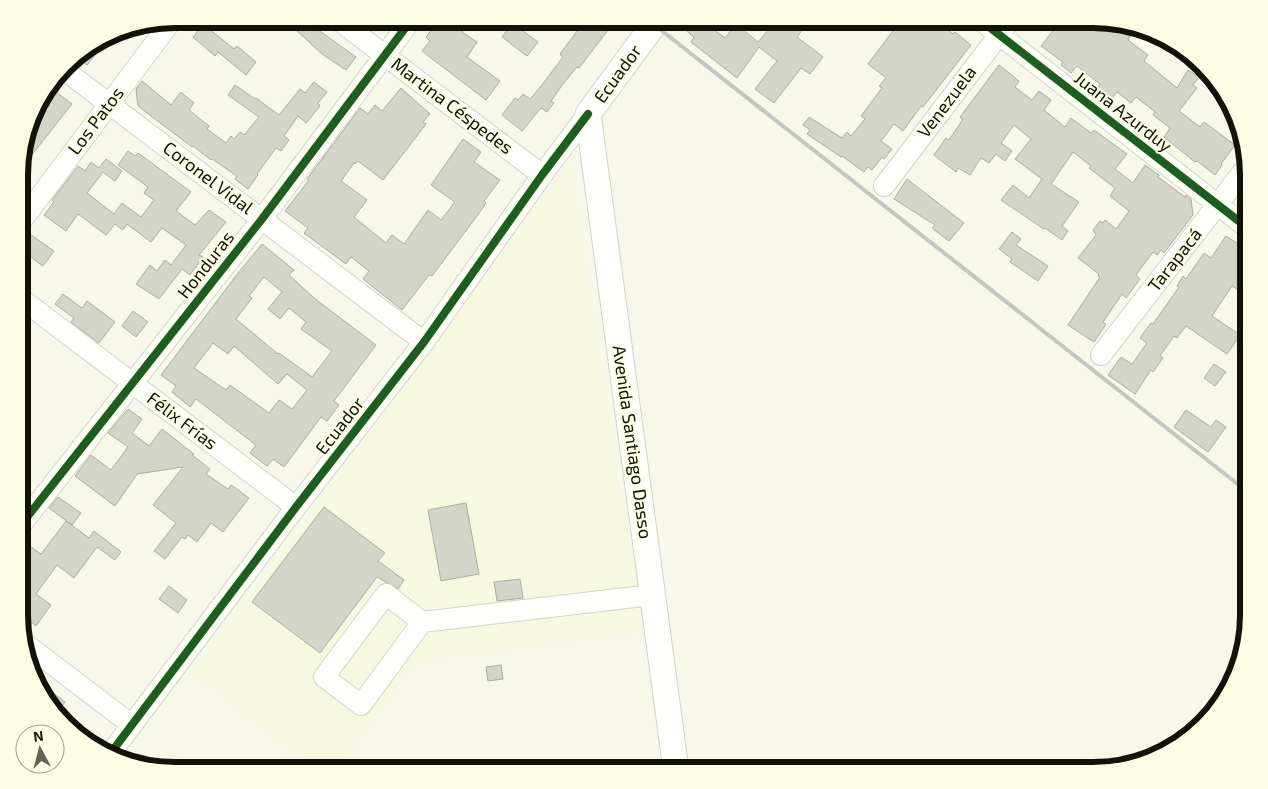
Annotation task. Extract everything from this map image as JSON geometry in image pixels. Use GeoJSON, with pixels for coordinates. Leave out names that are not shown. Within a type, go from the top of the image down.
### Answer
{"type":"FeatureCollection","features":[{"type":"Feature","properties":{"kind":"main road","name":"Ecuador"},"geometry":{"type":"LineString","coordinates":[[588,114],[652,27]]}},
{"type":"Feature","properties":{"kind":"main road","name":"Avenida Santiago Dasso"},"geometry":{"type":"LineString","coordinates":[[588,114],[675,761]]}},
{"type":"Feature","properties":{"kind":"street","name":"Martina Céspedes"},"geometry":{"type":"LineString","coordinates":[[348,27],[542,175]]}},
{"type":"Feature","properties":{"kind":"street","name":"Honduras"},"geometry":{"type":"LineString","coordinates":[[27,517],[262,219],[406,27]]}},
{"type":"Feature","properties":{"kind":"street","name":"Venezuela"},"geometry":{"type":"LineString","coordinates":[[884,186],[1004,27]]}},
{"type":"Feature","properties":{"kind":"street","name":"Juana Azurduy"},"geometry":{"type":"LineString","coordinates":[[1006,27],[1217,205],[1240,222]]}},
{"type":"Feature","properties":{"kind":"street","name":"Los Patos"},"geometry":{"type":"LineString","coordinates":[[27,214],[166,28]]}},
{"type":"Feature","properties":{"kind":"street","name":"Coronel Vidal"},"geometry":{"type":"LineString","coordinates":[[69,73],[424,342]]}},
{"type":"Feature","properties":{"kind":"street","name":"Ecuador"},"geometry":{"type":"LineString","coordinates":[[114,748],[296,507],[424,342],[542,175],[588,114]]}},
{"type":"Feature","properties":{"kind":"street","name":"Tarapacá"},"geometry":{"type":"LineString","coordinates":[[1101,355],[1240,176]]}},
{"type":"Feature","properties":{"kind":"street","name":"Félix Frías"},"geometry":{"type":"LineString","coordinates":[[27,303],[296,507]]}},
{"type":"Feature","properties":{"kind":"street"},"geometry":{"type":"LineString","coordinates":[[422,622],[361,706],[324,677],[386,594],[422,622],[652,595]]}},
{"type":"Feature","properties":{"kind":"street"},"geometry":{"type":"LineString","coordinates":[[32,649],[132,725]]}},
{"type":"Feature","properties":{"kind":"shaded area"},"geometry":{"type":"Polygon","coordinates":[[[570,163],[643,632],[416,662],[344,762],[306,762],[192,673],[570,163]]]}},
{"type":"Feature","properties":{"kind":"building"},"geometry":{"type":"Polygon","coordinates":[[[201,27],[207,27],[234,49],[237,46],[256,62],[246,75],[218,52],[215,56],[193,37],[201,27]]]}},
{"type":"Feature","properties":{"kind":"building"},"geometry":{"type":"Polygon","coordinates":[[[293,27],[314,27],[356,57],[346,70],[322,54],[293,27]]]}},
{"type":"Feature","properties":{"kind":"building"},"geometry":{"type":"Polygon","coordinates":[[[434,27],[466,27],[462,32],[477,42],[467,57],[500,81],[486,100],[422,51],[430,41],[426,37],[434,27]]]}},
{"type":"Feature","properties":{"kind":"building"},"geometry":{"type":"Polygon","coordinates":[[[509,27],[517,27],[538,42],[527,56],[502,37],[509,27]]]}},
{"type":"Feature","properties":{"kind":"building"},"geometry":{"type":"Polygon","coordinates":[[[580,27],[610,27],[579,68],[577,67],[563,84],[551,101],[554,103],[547,112],[541,108],[522,131],[502,115],[515,98],[518,100],[523,94],[530,99],[563,57],[560,54],[580,27]]]}},
{"type":"Feature","properties":{"kind":"building"},"geometry":{"type":"Polygon","coordinates":[[[686,27],[711,27],[725,38],[734,27],[740,27],[758,42],[770,27],[805,27],[797,37],[823,57],[810,74],[801,68],[774,103],[755,89],[777,61],[759,47],[737,78],[691,42],[694,37],[684,29],[686,27]]]}},
{"type":"Feature","properties":{"kind":"building"},"geometry":{"type":"Polygon","coordinates":[[[896,27],[944,27],[953,34],[955,32],[971,45],[903,131],[894,124],[881,141],[892,149],[884,159],[882,157],[872,170],[868,167],[864,172],[807,134],[810,130],[803,125],[809,117],[842,138],[847,132],[851,136],[865,119],[861,116],[882,88],[879,86],[886,78],[868,64],[896,27]]]}},
{"type":"Feature","properties":{"kind":"building"},"geometry":{"type":"Polygon","coordinates":[[[1056,27],[1094,27],[1120,30],[1130,37],[1128,40],[1148,55],[1144,61],[1177,88],[1188,70],[1199,77],[1193,85],[1197,88],[1179,111],[1200,127],[1204,122],[1235,145],[1215,175],[1197,161],[1195,162],[1164,137],[1170,128],[1153,115],[1155,112],[1136,97],[1131,103],[1117,92],[1111,99],[1098,88],[1100,84],[1077,66],[1071,73],[1061,65],[1063,62],[1041,46],[1056,27]]]}},
{"type":"Feature","properties":{"kind":"building"},"geometry":{"type":"Polygon","coordinates":[[[102,47],[87,65],[82,61],[102,47]]]}},
{"type":"Feature","properties":{"kind":"building"},"geometry":{"type":"Polygon","coordinates":[[[999,65],[1019,81],[1015,87],[1032,100],[1039,91],[1051,100],[1044,110],[1065,127],[1071,118],[1091,133],[1094,130],[1127,154],[1115,169],[1133,183],[1145,165],[1185,197],[1186,195],[1191,199],[1193,215],[1164,253],[1161,250],[1157,255],[1153,252],[1136,275],[1140,279],[1126,298],[1122,294],[1103,322],[1106,324],[1094,342],[1068,325],[1100,277],[1098,276],[1099,274],[1078,258],[1096,235],[1093,230],[1100,221],[1103,223],[1105,220],[1116,229],[1129,211],[1110,196],[1115,188],[1089,168],[1091,166],[1073,152],[1051,184],[1079,202],[1062,226],[1068,231],[1062,240],[1001,200],[1013,185],[1029,198],[1042,179],[1015,159],[1031,139],[1014,125],[1001,143],[1012,151],[1005,161],[996,154],[989,163],[981,158],[970,175],[958,168],[956,172],[934,155],[946,138],[949,140],[963,119],[960,117],[999,65]]]}},
{"type":"Feature","properties":{"kind":"building"},"geometry":{"type":"Polygon","coordinates":[[[142,81],[171,105],[181,92],[194,103],[189,110],[209,126],[207,129],[226,143],[231,136],[234,139],[240,132],[244,135],[259,117],[228,95],[235,85],[279,115],[300,89],[305,93],[314,82],[327,92],[318,103],[320,106],[306,123],[298,116],[284,136],[289,140],[281,151],[276,148],[248,189],[235,179],[237,176],[192,147],[138,106],[136,89],[142,81]]]}},
{"type":"Feature","properties":{"kind":"building"},"geometry":{"type":"Polygon","coordinates":[[[401,88],[430,114],[423,122],[426,124],[383,180],[358,161],[354,163],[341,181],[367,200],[354,217],[386,243],[392,235],[404,244],[428,210],[441,220],[455,202],[431,185],[463,139],[481,152],[474,162],[500,180],[484,201],[486,203],[477,216],[432,276],[429,275],[402,310],[363,279],[369,271],[351,257],[346,264],[304,233],[308,228],[285,211],[360,108],[368,114],[375,105],[382,111],[401,88]]]}},
{"type":"Feature","properties":{"kind":"building"},"geometry":{"type":"Polygon","coordinates":[[[56,92],[72,104],[31,156],[29,154],[35,127],[44,109],[56,92]]]}},
{"type":"Feature","properties":{"kind":"building"},"geometry":{"type":"Polygon","coordinates":[[[128,151],[135,156],[138,153],[191,192],[176,211],[195,225],[209,210],[226,222],[199,255],[203,257],[190,275],[182,269],[159,299],[136,284],[150,265],[157,271],[165,260],[171,265],[186,245],[162,228],[151,242],[127,224],[123,230],[115,224],[106,235],[78,214],[66,231],[44,215],[54,202],[52,200],[78,166],[85,171],[91,162],[99,168],[106,159],[122,171],[115,181],[103,172],[87,193],[114,214],[122,203],[141,217],[154,200],[144,193],[148,187],[118,165],[128,151]]]}},
{"type":"Feature","properties":{"kind":"building"},"geometry":{"type":"Polygon","coordinates":[[[907,179],[964,223],[949,241],[932,228],[935,225],[894,199],[907,179]]]}},
{"type":"Feature","properties":{"kind":"building"},"geometry":{"type":"Polygon","coordinates":[[[27,232],[54,251],[43,266],[27,255],[27,232]]]}},
{"type":"Feature","properties":{"kind":"building"},"geometry":{"type":"Polygon","coordinates":[[[1012,232],[1021,239],[1016,245],[1048,266],[1038,281],[1010,262],[1012,259],[999,249],[1012,232]]]}},
{"type":"Feature","properties":{"kind":"building"},"geometry":{"type":"Polygon","coordinates":[[[1226,236],[1240,245],[1240,292],[1232,286],[1212,316],[1240,335],[1227,354],[1186,326],[1177,338],[1174,336],[1160,356],[1163,358],[1153,372],[1151,370],[1135,394],[1108,375],[1121,357],[1132,364],[1147,343],[1140,338],[1151,323],[1153,324],[1179,287],[1177,286],[1183,276],[1186,279],[1204,253],[1211,258],[1226,236]]]}},
{"type":"Feature","properties":{"kind":"building"},"geometry":{"type":"Polygon","coordinates":[[[262,244],[294,270],[289,275],[314,298],[376,345],[334,401],[339,405],[327,421],[321,417],[284,467],[273,459],[267,466],[250,453],[256,445],[196,399],[190,407],[172,392],[176,386],[161,375],[262,244]],[[264,277],[249,296],[252,298],[236,319],[278,354],[312,377],[332,351],[301,329],[306,322],[289,308],[280,319],[268,309],[282,292],[264,277]],[[213,343],[194,368],[226,390],[230,385],[269,413],[279,400],[292,409],[307,390],[287,374],[278,384],[234,346],[228,354],[213,343]]]}},
{"type":"Feature","properties":{"kind":"building"},"geometry":{"type":"Polygon","coordinates":[[[63,294],[82,308],[87,301],[115,322],[99,343],[71,322],[74,318],[55,304],[63,294]]]}},
{"type":"Feature","properties":{"kind":"building"},"geometry":{"type":"Polygon","coordinates":[[[133,311],[148,322],[136,337],[122,326],[133,311]]]}},
{"type":"Feature","properties":{"kind":"building"},"geometry":{"type":"Polygon","coordinates":[[[1214,364],[1226,372],[1215,386],[1204,378],[1214,364]]]}},
{"type":"Feature","properties":{"kind":"building"},"geometry":{"type":"Polygon","coordinates":[[[128,409],[142,419],[132,433],[149,446],[162,429],[210,469],[206,474],[228,489],[231,485],[249,498],[223,532],[211,523],[197,542],[188,535],[185,539],[182,537],[165,559],[154,551],[176,523],[153,505],[183,467],[137,474],[115,506],[75,476],[91,455],[111,470],[128,447],[108,433],[128,409]]]}},
{"type":"Feature","properties":{"kind":"building"},"geometry":{"type":"Polygon","coordinates":[[[1186,410],[1211,427],[1216,420],[1226,427],[1208,452],[1174,427],[1186,410]]]}},
{"type":"Feature","properties":{"kind":"building"},"geometry":{"type":"Polygon","coordinates":[[[58,497],[81,513],[72,525],[49,508],[58,497]]]}},
{"type":"Feature","properties":{"kind":"building"},"geometry":{"type":"Polygon","coordinates":[[[466,503],[479,574],[441,581],[428,510],[466,503]]]}},
{"type":"Feature","properties":{"kind":"building"},"geometry":{"type":"Polygon","coordinates":[[[324,507],[385,553],[378,561],[404,580],[398,589],[377,577],[320,653],[252,602],[324,507]]]}},
{"type":"Feature","properties":{"kind":"building"},"geometry":{"type":"Polygon","coordinates":[[[66,521],[89,538],[94,531],[121,552],[115,560],[97,547],[74,578],[57,565],[36,594],[51,605],[36,626],[27,619],[27,544],[41,554],[66,521]]]}},
{"type":"Feature","properties":{"kind":"building"},"geometry":{"type":"Polygon","coordinates":[[[520,579],[523,598],[497,601],[494,582],[520,579]]]}},
{"type":"Feature","properties":{"kind":"building"},"geometry":{"type":"Polygon","coordinates":[[[169,586],[187,600],[178,613],[159,599],[169,586]]]}},
{"type":"Feature","properties":{"kind":"building"},"geometry":{"type":"Polygon","coordinates":[[[501,665],[503,679],[488,681],[486,667],[501,665]]]}},
{"type":"Feature","properties":{"kind":"building"},"geometry":{"type":"Polygon","coordinates":[[[48,689],[65,702],[61,708],[48,689]]]}},
{"type":"Feature","properties":{"kind":"railway"},"geometry":{"type":"LineString","coordinates":[[657,27],[1240,486]]}},
{"type":"Feature","properties":{"kind":"cycle path"},"geometry":{"type":"LineString","coordinates":[[27,517],[262,219],[406,27]]}},
{"type":"Feature","properties":{"kind":"cycle path"},"geometry":{"type":"LineString","coordinates":[[989,27],[1240,222]]}},
{"type":"Feature","properties":{"kind":"cycle path"},"geometry":{"type":"LineString","coordinates":[[114,748],[296,507],[424,342],[542,175],[588,114]]}}]}
